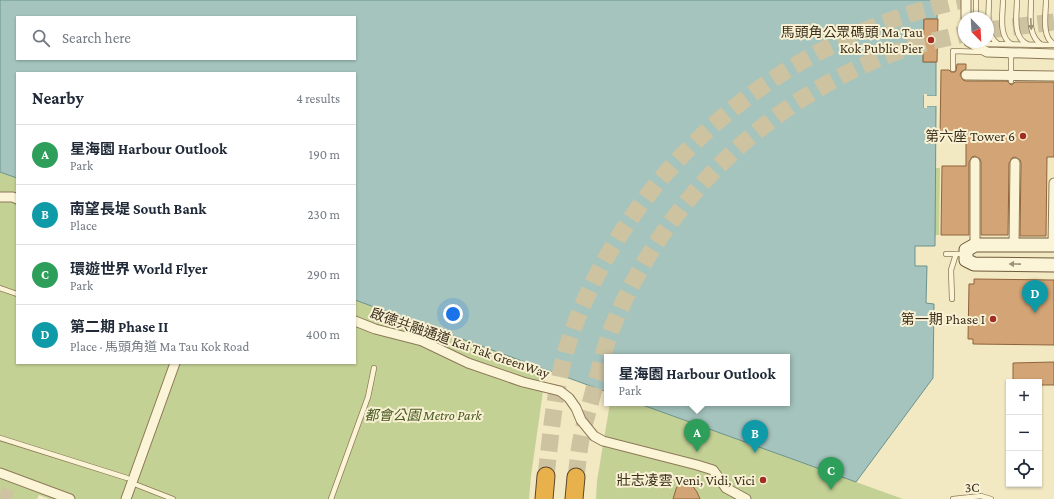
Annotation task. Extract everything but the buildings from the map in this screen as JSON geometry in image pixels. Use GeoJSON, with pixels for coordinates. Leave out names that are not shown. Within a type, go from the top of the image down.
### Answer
{"type":"FeatureCollection","features":[{"type":"Feature","properties":{"kind":"highway"},"geometry":{"type":"LineString","coordinates":[[544,499],[546,476]]}},
{"type":"Feature","properties":{"kind":"highway"},"geometry":{"type":"LineString","coordinates":[[574,499],[576,477]]}},
{"type":"Feature","properties":{"kind":"street"},"geometry":{"type":"LineString","coordinates":[[966,0],[966,12]]}},
{"type":"Feature","properties":{"kind":"street"},"geometry":{"type":"LineString","coordinates":[[980,48],[987,52],[1012,48],[1054,54]]}},
{"type":"Feature","properties":{"kind":"street"},"geometry":{"type":"LineString","coordinates":[[966,75],[1011,78],[1054,76]]}},
{"type":"Feature","properties":{"kind":"street"},"geometry":{"type":"LineString","coordinates":[[975,162],[966,260],[974,264],[1054,265]]}},
{"type":"Feature","properties":{"kind":"street"},"geometry":{"type":"LineString","coordinates":[[1014,163],[1014,244]]}},
{"type":"Feature","properties":{"kind":"street"},"geometry":{"type":"LineString","coordinates":[[966,251],[1014,244],[1054,245],[1054,183]]}},
{"type":"Feature","properties":{"kind":"street"},"geometry":{"type":"LineString","coordinates":[[0,197],[13,197],[16,198]]}},
{"type":"Feature","properties":{"kind":"street","name":"啟德共融通道 Kai Tak GreenWay"},"geometry":{"type":"LineString","coordinates":[[356,321],[375,329],[422,341],[468,364],[516,380],[560,391],[569,398],[576,408],[581,420],[594,436],[603,441],[713,470],[726,488],[746,499]]}},
{"type":"Feature","properties":{"kind":"street"},"geometry":{"type":"LineString","coordinates":[[126,499],[176,364]]}},
{"type":"Feature","properties":{"kind":"street"},"geometry":{"type":"LineString","coordinates":[[0,473],[70,499]]}},
{"type":"Feature","properties":{"kind":"lane"},"geometry":{"type":"LineString","coordinates":[[976,0],[976,12]]}},
{"type":"Feature","properties":{"kind":"lane"},"geometry":{"type":"LineString","coordinates":[[989,0],[990,33],[993,40],[999,44],[1012,48],[1028,44],[1054,44]]}},
{"type":"Feature","properties":{"kind":"lane"},"geometry":{"type":"LineString","coordinates":[[1003,0],[1003,32],[1012,48],[1011,78]]}},
{"type":"Feature","properties":{"kind":"lane"},"geometry":{"type":"LineString","coordinates":[[1017,0],[1017,32],[1022,41],[1028,44]]}},
{"type":"Feature","properties":{"kind":"lane"},"geometry":{"type":"LineString","coordinates":[[1031,0],[1032,34],[1042,45]]}},
{"type":"Feature","properties":{"kind":"lane"},"geometry":{"type":"LineString","coordinates":[[1046,0],[1046,31],[1048,39],[1054,44]]}},
{"type":"Feature","properties":{"kind":"lane"},"geometry":{"type":"LineString","coordinates":[[994,44],[999,44]]}},
{"type":"Feature","properties":{"kind":"lane"},"geometry":{"type":"LineString","coordinates":[[953,69],[953,52],[987,52]]}},
{"type":"Feature","properties":{"kind":"lane"},"geometry":{"type":"LineString","coordinates":[[946,254],[966,251]]}},
{"type":"Feature","properties":{"kind":"lane"},"geometry":{"type":"LineString","coordinates":[[952,299],[951,270],[966,251]]}},
{"type":"Feature","properties":{"kind":"lane"},"geometry":{"type":"LineString","coordinates":[[0,288],[16,294]]}},
{"type":"Feature","properties":{"kind":"lane"},"geometry":{"type":"LineString","coordinates":[[331,499],[368,397],[374,368]]}},
{"type":"Feature","properties":{"kind":"lane"},"geometry":{"type":"LineString","coordinates":[[0,438],[127,478]]}},
{"type":"Feature","properties":{"kind":"lane"},"geometry":{"type":"LineString","coordinates":[[137,485],[173,499]]}},
{"type":"Feature","properties":{"kind":"lane","name":"3C"},"geometry":{"type":"LineString","coordinates":[[953,499],[981,496],[991,499]]}},
{"type":"Feature","properties":{"kind":"green space"},"geometry":{"type":"Polygon","coordinates":[[[936,168],[940,168],[939,235],[935,235],[936,168]]]}},
{"type":"Feature","properties":{"kind":"green space","name":"都會公園 Metro Park"},"geometry":{"type":"Polygon","coordinates":[[[0,172],[16,178],[16,364],[356,364],[356,300],[546,370],[529,499],[49,499],[39,495],[37,499],[0,499],[0,172]]]}},
{"type":"Feature","properties":{"kind":"green space"},"geometry":{"type":"Polygon","coordinates":[[[610,406],[645,406],[903,499],[596,499],[597,481],[610,406]]]}},
{"type":"Feature","properties":{"kind":"water"},"geometry":{"type":"Polygon","coordinates":[[[0,0],[938,0],[937,19],[924,19],[923,62],[936,62],[936,96],[924,95],[924,108],[927,106],[936,106],[935,246],[915,246],[915,266],[927,266],[926,303],[934,304],[933,378],[856,482],[645,406],[790,406],[790,354],[604,354],[604,391],[356,300],[356,72],[16,72],[16,178],[0,172],[0,0]]]}},
{"type":"Feature","properties":{"kind":"pier"},"geometry":{"type":"Polygon","coordinates":[[[924,94],[927,94],[927,96],[936,96],[936,98],[926,98],[926,104],[936,104],[936,106],[927,106],[927,108],[924,108],[924,94]]]}},
{"type":"Feature","properties":{"kind":"tunnel"},"geometry":{"type":"LineString","coordinates":[[546,476],[557,393],[568,344],[594,280],[629,221],[671,167],[720,120],[774,78],[834,44],[897,18],[964,0]]}},
{"type":"Feature","properties":{"kind":"tunnel"},"geometry":{"type":"LineString","coordinates":[[994,29],[1054,22]]}},
{"type":"Feature","properties":{"kind":"tunnel"},"geometry":{"type":"LineString","coordinates":[[576,477],[583,430],[604,351],[612,328],[637,276],[663,233],[694,194],[728,157],[765,125],[806,96],[850,72],[896,52],[921,44],[958,35]]}},
{"type":"Feature","properties":{"kind":"tunnel"},"geometry":{"type":"LineString","coordinates":[[0,493],[17,499]]}},
{"type":"Feature","properties":{"kind":"place","name":"馬頭角公眾碼頭 Ma Tau Kok Public Pier"},"geometry":{"type":"Point","coordinates":[931,40]}},
{"type":"Feature","properties":{"kind":"place","name":"第六座 Tower 6"},"geometry":{"type":"Point","coordinates":[1023,136]}},
{"type":"Feature","properties":{"kind":"place","name":"第二期 Phase II"},"geometry":{"type":"Point","coordinates":[1035,313]}},
{"type":"Feature","properties":{"kind":"place","name":"第一期 Phase I"},"geometry":{"type":"Point","coordinates":[993,319]}},
{"type":"Feature","properties":{"kind":"place","name":"星海園 Harbour Outlook"},"geometry":{"type":"Point","coordinates":[697,452]}},
{"type":"Feature","properties":{"kind":"place","name":"南望長堤 South Bank"},"geometry":{"type":"Point","coordinates":[755,453]}},
{"type":"Feature","properties":{"kind":"place","name":"壯志凌雲 Veni, Vidi, Vici"},"geometry":{"type":"Point","coordinates":[763,480]}},
{"type":"Feature","properties":{"kind":"place","name":"環遊世界 World Flyer"},"geometry":{"type":"Point","coordinates":[831,490]}}]}
